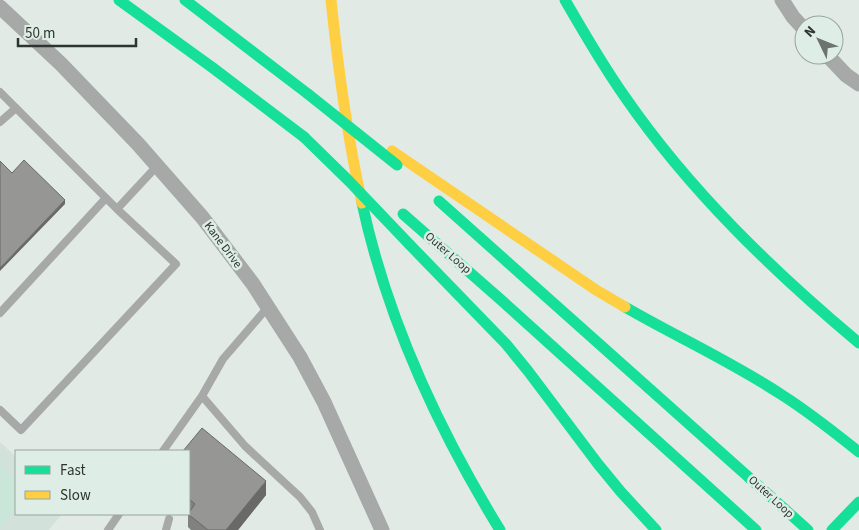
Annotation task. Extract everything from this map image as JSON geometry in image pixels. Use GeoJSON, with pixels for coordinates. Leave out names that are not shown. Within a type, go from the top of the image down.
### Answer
{"type":"FeatureCollection","features":[{"type":"Feature","properties":{"kind":"main road"},"geometry":{"type":"LineString","coordinates":[[119,0],[206,63],[373,190]]}},
{"type":"Feature","properties":{"kind":"main road"},"geometry":{"type":"LineString","coordinates":[[185,0],[308,94],[418,182]]}},
{"type":"Feature","properties":{"kind":"main road"},"geometry":{"type":"LineString","coordinates":[[331,0],[344,102],[358,179],[370,236],[387,292],[406,347],[438,419],[469,478],[500,530]]}},
{"type":"Feature","properties":{"kind":"main road"},"geometry":{"type":"LineString","coordinates":[[566,0],[588,41],[614,82],[665,152],[697,190],[786,280],[859,343]]}},
{"type":"Feature","properties":{"kind":"main road"},"geometry":{"type":"LineString","coordinates":[[308,94],[596,290],[770,387],[802,408],[859,452]]}},
{"type":"Feature","properties":{"kind":"main road"},"geometry":{"type":"LineString","coordinates":[[304,137],[506,344],[598,464],[656,530]]}},
{"type":"Feature","properties":{"kind":"main road","name":"Outer Loop"},"geometry":{"type":"LineString","coordinates":[[432,195],[808,530]]}},
{"type":"Feature","properties":{"kind":"main road","name":"Outer Loop"},"geometry":{"type":"LineString","coordinates":[[400,212],[500,299],[756,530]]}},
{"type":"Feature","properties":{"kind":"main road"},"geometry":{"type":"LineString","coordinates":[[832,530],[859,502]]}},
{"type":"Feature","properties":{"kind":"main road"},"geometry":{"type":"LineString","coordinates":[[848,530],[859,514]]}},
{"type":"Feature","properties":{"kind":"street"},"geometry":{"type":"LineString","coordinates":[[782,0],[794,18]]}},
{"type":"Feature","properties":{"kind":"street","name":"Kane Drive"},"geometry":{"type":"LineString","coordinates":[[0,7],[61,64],[157,166],[202,217],[253,284],[300,357],[324,402],[382,530]]}},
{"type":"Feature","properties":{"kind":"street"},"geometry":{"type":"LineString","coordinates":[[836,65],[859,84]]}},
{"type":"Feature","properties":{"kind":"lane"},"geometry":{"type":"LineString","coordinates":[[0,92],[117,209],[176,264],[21,430],[0,410]]}},
{"type":"Feature","properties":{"kind":"lane"},"geometry":{"type":"LineString","coordinates":[[0,122],[16,108]]}},
{"type":"Feature","properties":{"kind":"lane"},"geometry":{"type":"LineString","coordinates":[[117,209],[157,166]]}},
{"type":"Feature","properties":{"kind":"lane"},"geometry":{"type":"LineString","coordinates":[[0,313],[106,198]]}},
{"type":"Feature","properties":{"kind":"lane"},"geometry":{"type":"LineString","coordinates":[[164,450],[202,396],[223,360],[268,307]]}},
{"type":"Feature","properties":{"kind":"lane"},"geometry":{"type":"LineString","coordinates":[[202,396],[245,446],[300,497],[312,512],[320,530]]}},
{"type":"Feature","properties":{"kind":"lane"},"geometry":{"type":"LineString","coordinates":[[108,530],[118,515]]}},
{"type":"Feature","properties":{"kind":"lane"},"geometry":{"type":"LineString","coordinates":[[166,530],[169,519]]}},
{"type":"Feature","properties":{"kind":"shaded area"},"geometry":{"type":"Polygon","coordinates":[[[0,442],[15,456],[15,515],[61,515],[49,530],[0,530],[0,442]]]}},
{"type":"Feature","properties":{"kind":"green space"},"geometry":{"type":"Polygon","coordinates":[[[0,465],[15,479],[15,511],[0,528],[0,465]]]}},
{"type":"Feature","properties":{"kind":"building"},"geometry":{"type":"Polygon","coordinates":[[[24,160],[65,200],[0,268],[0,161],[12,173],[24,160]]]}},
{"type":"Feature","properties":{"kind":"building"},"geometry":{"type":"Polygon","coordinates":[[[202,428],[266,481],[226,530],[208,530],[189,515],[195,504],[190,500],[190,450],[184,450],[202,428]]]}},
{"type":"Feature","properties":{"kind":"traffic: fast"},"geometry":{"type":"LineString","coordinates":[[119,0],[304,137]]}},
{"type":"Feature","properties":{"kind":"traffic: fast"},"geometry":{"type":"LineString","coordinates":[[185,0],[308,94]]}},
{"type":"Feature","properties":{"kind":"traffic: fast"},"geometry":{"type":"LineString","coordinates":[[565,0],[617,85],[650,132],[677,165],[764,258],[859,343]]}},
{"type":"Feature","properties":{"kind":"traffic: fast"},"geometry":{"type":"LineString","coordinates":[[308,94],[397,165]]}},
{"type":"Feature","properties":{"kind":"traffic: fast"},"geometry":{"type":"LineString","coordinates":[[304,137],[410,245]]}},
{"type":"Feature","properties":{"kind":"traffic: fast"},"geometry":{"type":"LineString","coordinates":[[439,201],[808,530]]}},
{"type":"Feature","properties":{"kind":"traffic: fast"},"geometry":{"type":"LineString","coordinates":[[362,203],[385,289],[417,372],[456,453],[500,530]]}},
{"type":"Feature","properties":{"kind":"traffic: fast"},"geometry":{"type":"LineString","coordinates":[[403,214],[756,530]]}},
{"type":"Feature","properties":{"kind":"traffic: fast"},"geometry":{"type":"LineString","coordinates":[[410,245],[506,344],[598,464],[656,530]]}},
{"type":"Feature","properties":{"kind":"traffic: fast"},"geometry":{"type":"LineString","coordinates":[[625,307],[763,383],[812,415],[859,452]]}},
{"type":"Feature","properties":{"kind":"traffic: fast"},"geometry":{"type":"LineString","coordinates":[[832,530],[859,502]]}},
{"type":"Feature","properties":{"kind":"traffic: slow"},"geometry":{"type":"LineString","coordinates":[[331,0],[344,102],[362,203]]}},
{"type":"Feature","properties":{"kind":"traffic: slow"},"geometry":{"type":"LineString","coordinates":[[392,151],[596,290],[625,307]]}}]}
